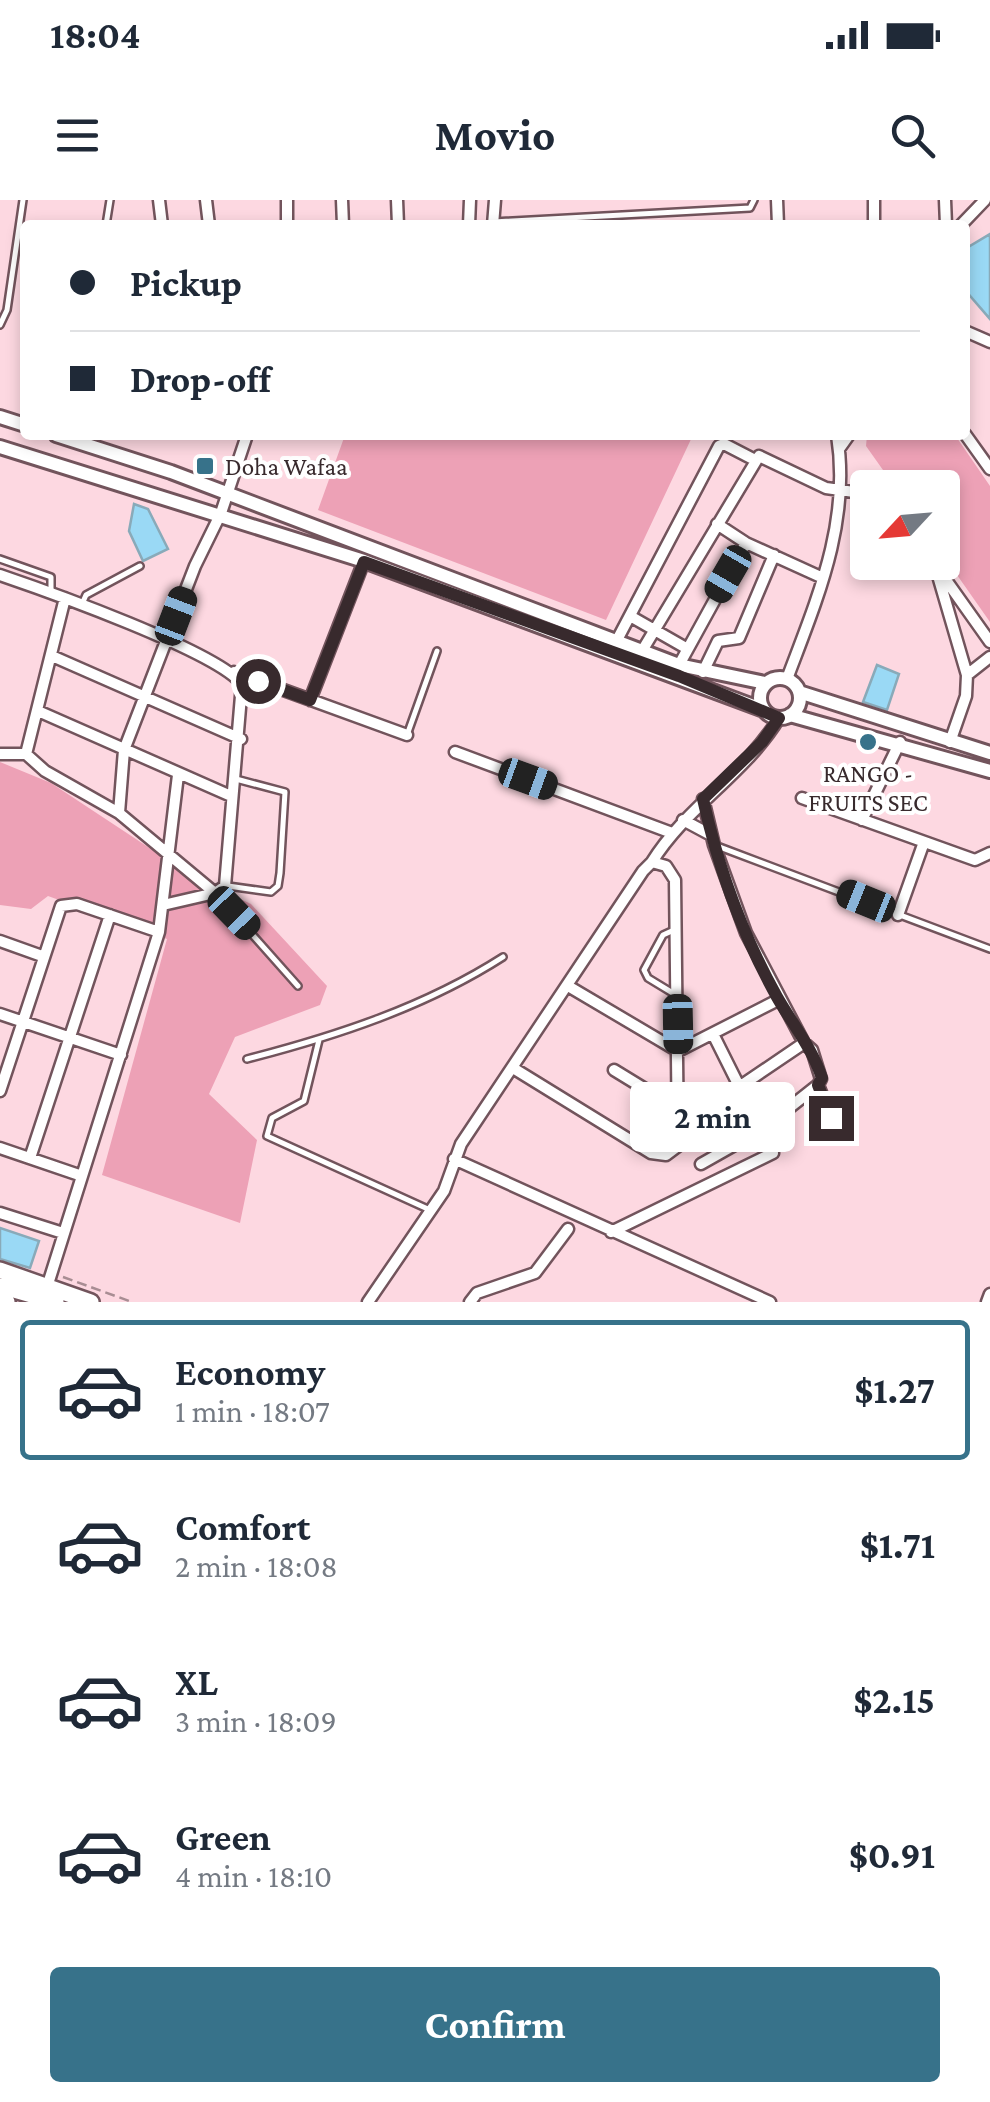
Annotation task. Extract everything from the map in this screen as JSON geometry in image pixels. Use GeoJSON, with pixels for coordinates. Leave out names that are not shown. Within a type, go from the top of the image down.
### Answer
{"type":"FeatureCollection","features":[{"type":"Feature","properties":{"kind":"main road"},"geometry":{"type":"LineString","coordinates":[[0,1270],[50,1278],[91,1302]]}},
{"type":"Feature","properties":{"kind":"main road"},"geometry":{"type":"LineString","coordinates":[[0,1286],[56,1302]]}},
{"type":"Feature","properties":{"kind":"street"},"geometry":{"type":"LineString","coordinates":[[966,220],[985,200]]}},
{"type":"Feature","properties":{"kind":"street"},"geometry":{"type":"LineString","coordinates":[[70,440],[227,494],[679,664],[765,684],[787,679]]}},
{"type":"Feature","properties":{"kind":"street"},"geometry":{"type":"LineString","coordinates":[[119,813],[124,750],[220,514],[244,440]]}},
{"type":"Feature","properties":{"kind":"street"},"geometry":{"type":"LineString","coordinates":[[787,679],[823,578],[843,492],[838,440]]}},
{"type":"Feature","properties":{"kind":"street"},"geometry":{"type":"LineString","coordinates":[[839,449],[846,440]]}},
{"type":"Feature","properties":{"kind":"street"},"geometry":{"type":"LineString","coordinates":[[969,440],[990,469]]}},
{"type":"Feature","properties":{"kind":"street"},"geometry":{"type":"LineString","coordinates":[[616,642],[719,446],[724,444],[755,460]]}},
{"type":"Feature","properties":{"kind":"street"},"geometry":{"type":"LineString","coordinates":[[0,447],[364,562],[764,710],[900,742],[990,770]]}},
{"type":"Feature","properties":{"kind":"street"},"geometry":{"type":"LineString","coordinates":[[642,651],[755,460],[764,454],[826,488],[850,493]]}},
{"type":"Feature","properties":{"kind":"street"},"geometry":{"type":"LineString","coordinates":[[717,524],[746,543],[823,578]]}},
{"type":"Feature","properties":{"kind":"street"},"geometry":{"type":"LineString","coordinates":[[679,664],[746,543]]}},
{"type":"Feature","properties":{"kind":"street"},"geometry":{"type":"LineString","coordinates":[[703,672],[720,640],[732,642],[739,638],[774,555]]}},
{"type":"Feature","properties":{"kind":"street"},"geometry":{"type":"LineString","coordinates":[[310,700],[364,562]]}},
{"type":"Feature","properties":{"kind":"street"},"geometry":{"type":"LineString","coordinates":[[0,575],[51,592],[233,672],[406,735]]}},
{"type":"Feature","properties":{"kind":"street"},"geometry":{"type":"LineString","coordinates":[[939,580],[966,675],[966,696],[950,742]]}},
{"type":"Feature","properties":{"kind":"street"},"geometry":{"type":"LineString","coordinates":[[946,580],[990,642]]}},
{"type":"Feature","properties":{"kind":"street"},"geometry":{"type":"LineString","coordinates":[[26,754],[65,598]]}},
{"type":"Feature","properties":{"kind":"street"},"geometry":{"type":"LineString","coordinates":[[630,616],[686,648]]}},
{"type":"Feature","properties":{"kind":"street"},"geometry":{"type":"LineString","coordinates":[[692,636],[714,646]]}},
{"type":"Feature","properties":{"kind":"street"},"geometry":{"type":"LineString","coordinates":[[52,656],[241,739]]}},
{"type":"Feature","properties":{"kind":"street"},"geometry":{"type":"LineString","coordinates":[[966,675],[990,656]]}},
{"type":"Feature","properties":{"kind":"street"},"geometry":{"type":"LineString","coordinates":[[220,889],[244,690],[233,672]]}},
{"type":"Feature","properties":{"kind":"street"},"geometry":{"type":"LineString","coordinates":[[787,679],[799,692],[990,754]]}},
{"type":"Feature","properties":{"kind":"street"},"geometry":{"type":"LineString","coordinates":[[764,710],[760,694],[765,684]]}},
{"type":"Feature","properties":{"kind":"street"},"geometry":{"type":"LineString","coordinates":[[368,1302],[447,1184],[454,1159],[512,1068],[652,862],[683,820],[784,716],[797,708],[799,692]]}},
{"type":"Feature","properties":{"kind":"street"},"geometry":{"type":"LineString","coordinates":[[38,712],[231,796]]}},
{"type":"Feature","properties":{"kind":"street"},"geometry":{"type":"LineString","coordinates":[[862,820],[900,742]]}},
{"type":"Feature","properties":{"kind":"street"},"geometry":{"type":"LineString","coordinates":[[456,752],[672,834]]}},
{"type":"Feature","properties":{"kind":"street"},"geometry":{"type":"LineString","coordinates":[[0,754],[26,754],[45,771],[119,813],[170,856],[220,889]]}},
{"type":"Feature","properties":{"kind":"street"},"geometry":{"type":"LineString","coordinates":[[50,1278],[159,932],[178,774]]}},
{"type":"Feature","properties":{"kind":"street"},"geometry":{"type":"LineString","coordinates":[[802,798],[974,860],[990,853]]}},
{"type":"Feature","properties":{"kind":"street"},"geometry":{"type":"LineString","coordinates":[[701,1164],[760,1130],[822,1078],[815,1058],[778,1000],[746,933],[712,840],[703,799]]}},
{"type":"Feature","properties":{"kind":"street"},"geometry":{"type":"LineString","coordinates":[[683,820],[712,840]]}},
{"type":"Feature","properties":{"kind":"street"},"geometry":{"type":"LineString","coordinates":[[898,914],[924,842]]}},
{"type":"Feature","properties":{"kind":"street"},"geometry":{"type":"LineString","coordinates":[[512,1068],[656,1155],[671,1152],[680,1141],[674,876],[662,863],[652,862]]}},
{"type":"Feature","properties":{"kind":"street"},"geometry":{"type":"LineString","coordinates":[[163,905],[220,889]]}},
{"type":"Feature","properties":{"kind":"street"},"geometry":{"type":"LineString","coordinates":[[0,1091],[42,956],[64,904],[159,932]]}},
{"type":"Feature","properties":{"kind":"street"},"geometry":{"type":"LineString","coordinates":[[30,1158],[110,915]]}},
{"type":"Feature","properties":{"kind":"street"},"geometry":{"type":"LineString","coordinates":[[0,941],[42,956]]}},
{"type":"Feature","properties":{"kind":"street"},"geometry":{"type":"LineString","coordinates":[[568,986],[678,1051]]}},
{"type":"Feature","properties":{"kind":"street"},"geometry":{"type":"LineString","coordinates":[[678,1051],[778,1000]]}},
{"type":"Feature","properties":{"kind":"street"},"geometry":{"type":"LineString","coordinates":[[0,1014],[121,1054]]}},
{"type":"Feature","properties":{"kind":"street"},"geometry":{"type":"LineString","coordinates":[[713,1034],[760,1130]]}},
{"type":"Feature","properties":{"kind":"street"},"geometry":{"type":"LineString","coordinates":[[692,1120],[740,1083],[804,1043]]}},
{"type":"Feature","properties":{"kind":"street"},"geometry":{"type":"LineString","coordinates":[[614,1070],[663,1100],[680,1100]]}},
{"type":"Feature","properties":{"kind":"street"},"geometry":{"type":"LineString","coordinates":[[818,1085],[831,1118]]}},
{"type":"Feature","properties":{"kind":"street"},"geometry":{"type":"LineString","coordinates":[[0,1148],[82,1176]]}},
{"type":"Feature","properties":{"kind":"street"},"geometry":{"type":"LineString","coordinates":[[612,1232],[773,1153]]}},
{"type":"Feature","properties":{"kind":"street"},"geometry":{"type":"LineString","coordinates":[[454,1159],[770,1302]]}},
{"type":"Feature","properties":{"kind":"street"},"geometry":{"type":"LineString","coordinates":[[0,1213],[64,1234]]}},
{"type":"Feature","properties":{"kind":"street"},"geometry":{"type":"LineString","coordinates":[[473,1298],[535,1273],[568,1229]]}},
{"type":"Feature","properties":{"kind":"street"},"geometry":{"type":"LineString","coordinates":[[987,1302],[990,1294]]}},
{"type":"Feature","properties":{"kind":"street"},"geometry":{"type":"LineString","coordinates":[[473,1298],[488,1302]]}},
{"type":"Feature","properties":{"kind":"lane"},"geometry":{"type":"LineString","coordinates":[[0,325],[6,310],[23,200]]}},
{"type":"Feature","properties":{"kind":"lane"},"geometry":{"type":"LineString","coordinates":[[544,220],[750,208],[754,200]]}},
{"type":"Feature","properties":{"kind":"lane"},"geometry":{"type":"LineString","coordinates":[[0,559],[51,576],[51,592]]}},
{"type":"Feature","properties":{"kind":"lane"},"geometry":{"type":"LineString","coordinates":[[82,605],[86,596],[140,566]]}},
{"type":"Feature","properties":{"kind":"lane"},"geometry":{"type":"LineString","coordinates":[[406,735],[437,651]]}},
{"type":"Feature","properties":{"kind":"lane"},"geometry":{"type":"LineString","coordinates":[[220,889],[271,892],[278,886],[280,873],[285,792],[234,778]]}},
{"type":"Feature","properties":{"kind":"lane"},"geometry":{"type":"LineString","coordinates":[[712,840],[990,949]]}},
{"type":"Feature","properties":{"kind":"lane"},"geometry":{"type":"LineString","coordinates":[[220,889],[298,986]]}},
{"type":"Feature","properties":{"kind":"lane"},"geometry":{"type":"LineString","coordinates":[[677,931],[663,934],[644,970],[648,978],[678,996]]}},
{"type":"Feature","properties":{"kind":"lane"},"geometry":{"type":"LineString","coordinates":[[246,1060],[319,1040],[410,1006],[504,957]]}},
{"type":"Feature","properties":{"kind":"lane"},"geometry":{"type":"LineString","coordinates":[[319,1040],[304,1101],[272,1118],[267,1136],[430,1210]]}},
{"type":"Feature","properties":{"kind":"path"},"geometry":{"type":"LineString","coordinates":[[50,1278],[132,1302]]}},
{"type":"Feature","properties":{"kind":"shaded area"},"geometry":{"type":"Polygon","coordinates":[[[343,440],[691,440],[606,620],[318,510],[343,440]]]}},
{"type":"Feature","properties":{"kind":"shaded area"},"geometry":{"type":"Polygon","coordinates":[[[867,440],[958,440],[990,486],[990,622],[960,579],[960,470],[883,470],[866,446],[867,440]]]}},
{"type":"Feature","properties":{"kind":"shaded area"},"geometry":{"type":"Polygon","coordinates":[[[0,762],[51,783],[192,876],[251,904],[327,986],[320,1005],[235,1037],[209,1094],[257,1140],[240,1223],[102,1175],[167,939],[48,896],[31,909],[0,905],[0,762]]]}},
{"type":"Feature","properties":{"kind":"building"},"geometry":{"type":"Polygon","coordinates":[[[990,234],[990,319],[970,296],[970,246],[990,234]]]}},
{"type":"Feature","properties":{"kind":"building"},"geometry":{"type":"Polygon","coordinates":[[[134,504],[148,509],[168,549],[143,561],[129,531],[134,504]]]}},
{"type":"Feature","properties":{"kind":"building"},"geometry":{"type":"Polygon","coordinates":[[[877,665],[899,674],[887,710],[863,702],[877,665]]]}},
{"type":"Feature","properties":{"kind":"building"},"geometry":{"type":"Polygon","coordinates":[[[0,1228],[39,1241],[30,1268],[0,1259],[0,1228]]]}},
{"type":"Feature","properties":{"kind":"place","name":"Doha Wafaa"},"geometry":{"type":"Point","coordinates":[205,466]}},
{"type":"Feature","properties":{"kind":"place","name":"RANGO - FRUITS SEC"},"geometry":{"type":"Point","coordinates":[868,742]}},
{"type":"Feature","properties":{"kind":"route"},"geometry":{"type":"LineString","coordinates":[[258,681],[310,700],[364,562],[738,698],[779,718],[762,742],[703,799],[714,845],[746,933],[778,1000],[812,1050],[822,1078],[818,1085],[831,1118]]}}]}
